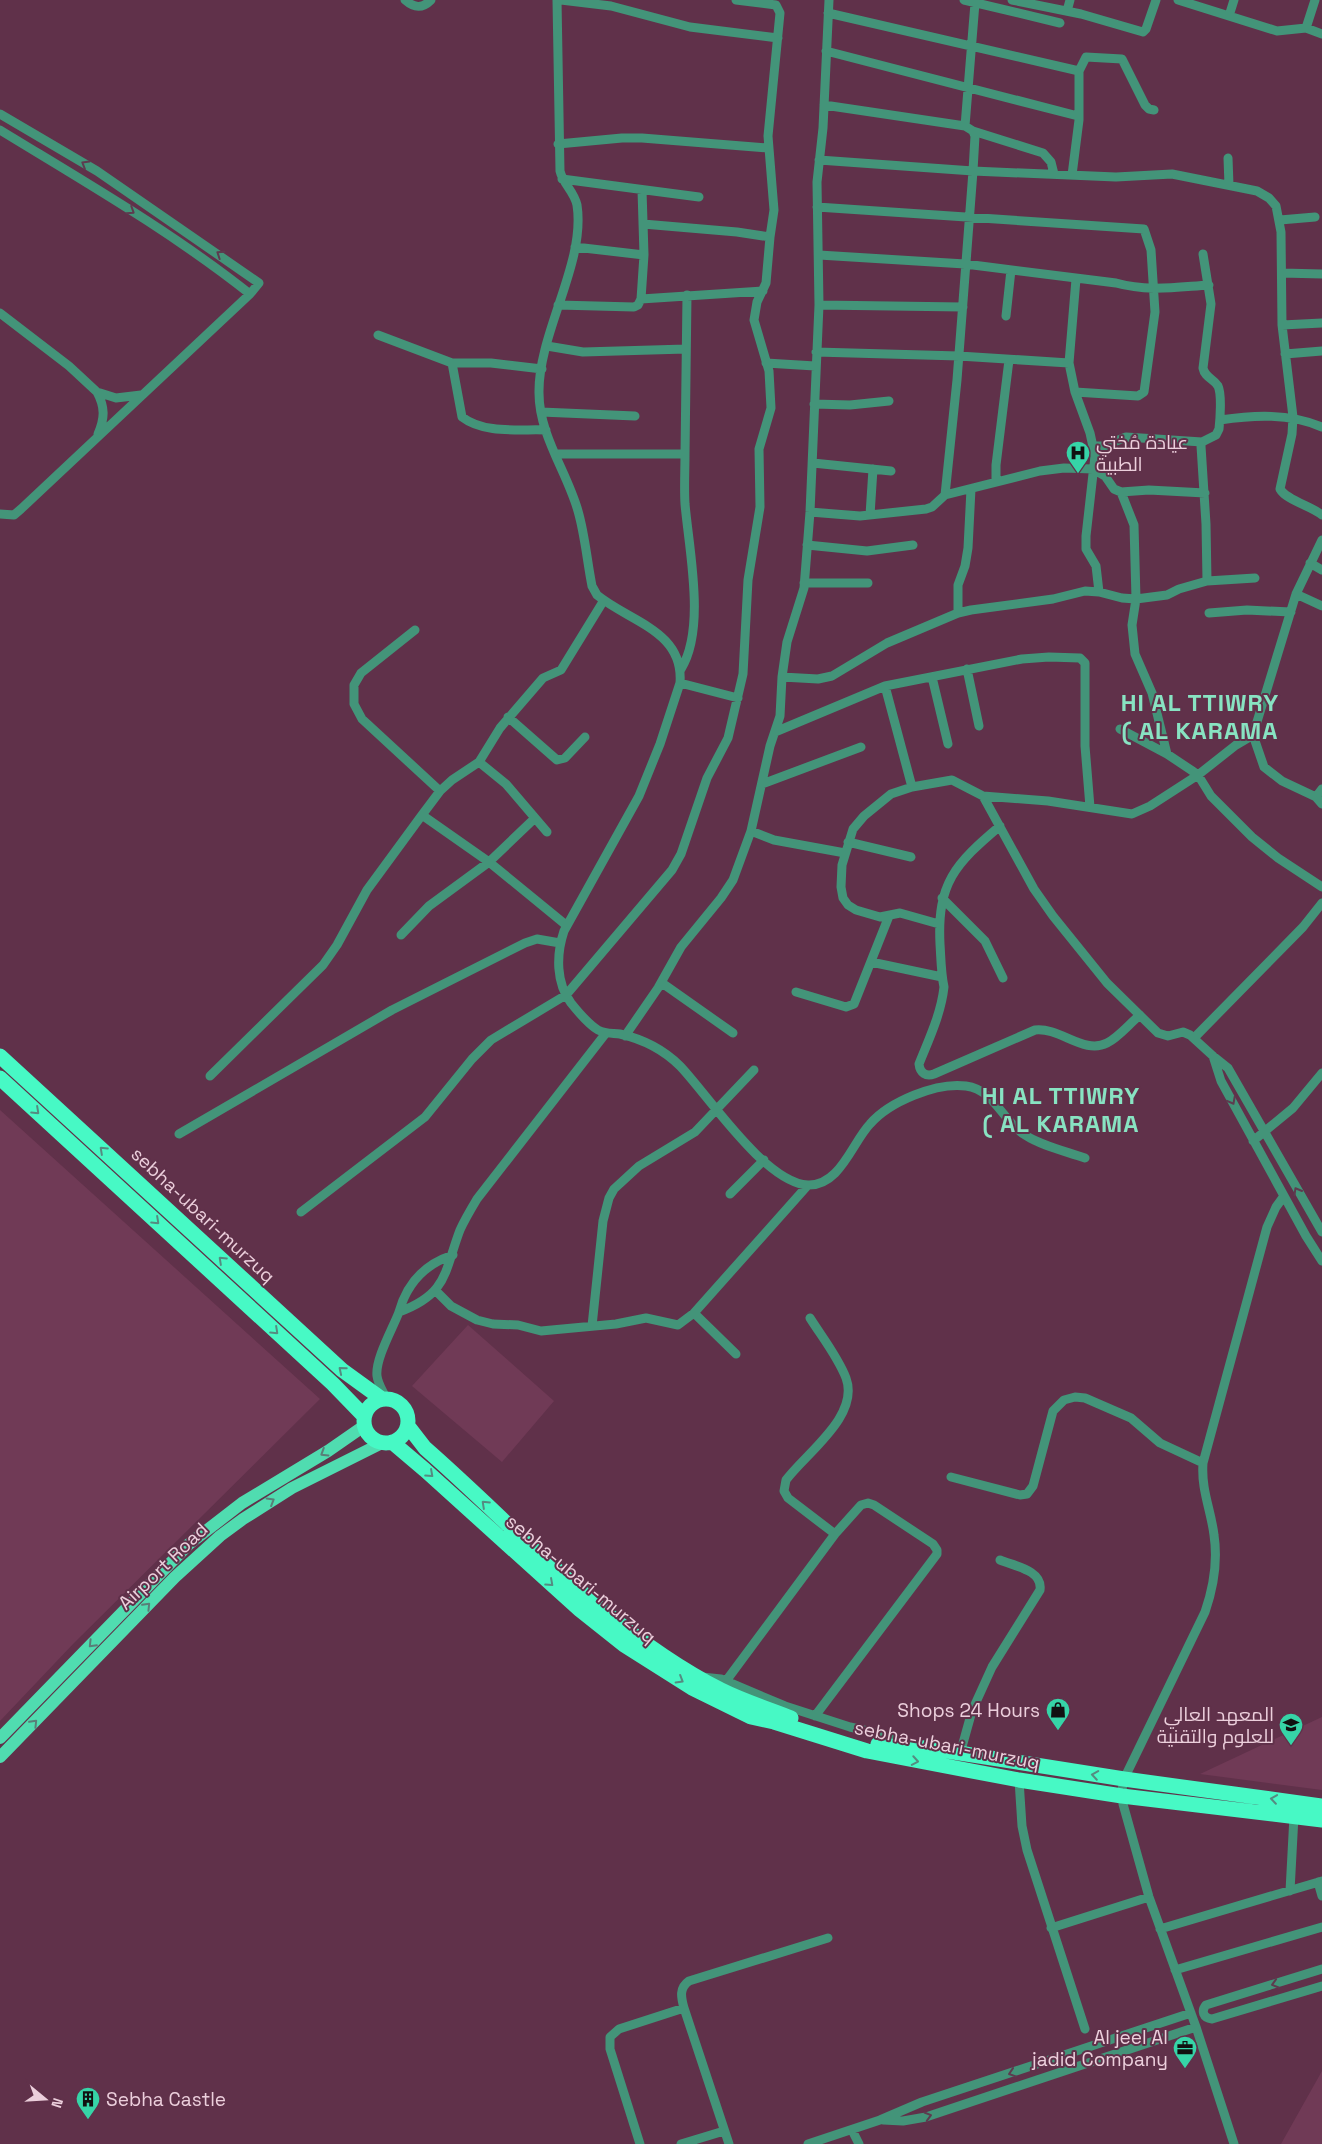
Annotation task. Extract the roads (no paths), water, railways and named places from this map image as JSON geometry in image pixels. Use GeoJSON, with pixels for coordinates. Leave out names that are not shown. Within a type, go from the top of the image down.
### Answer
{"type":"FeatureCollection","features":[{"type":"Feature","properties":{"kind":"highway","name":"sebha-ubari-murzuq"},"geometry":{"type":"LineString","coordinates":[[1,1058],[342,1370],[384,1398]]}},
{"type":"Feature","properties":{"kind":"highway","name":"sebha-ubari-murzuq"},"geometry":{"type":"LineString","coordinates":[[0,1078],[333,1384],[364,1421]]}},
{"type":"Feature","properties":{"kind":"highway"},"geometry":{"type":"LineString","coordinates":[[384,1398],[402,1404],[408,1414],[408,1426],[402,1436],[387,1443],[371,1437],[364,1421],[368,1407],[384,1398]]}},
{"type":"Feature","properties":{"kind":"highway","name":"sebha-ubari-murzuq"},"geometry":{"type":"LineString","coordinates":[[408,1426],[424,1448],[588,1599],[646,1643],[700,1677],[740,1699],[844,1735],[896,1747],[928,1748],[1124,1779],[1322,1806]]}},
{"type":"Feature","properties":{"kind":"highway","name":"sebha-ubari-murzuq"},"geometry":{"type":"LineString","coordinates":[[387,1443],[425,1470],[602,1628],[645,1660],[692,1688],[751,1718],[774,1722],[845,1746],[897,1758],[1019,1780],[1122,1796],[1322,1820]]}},
{"type":"Feature","properties":{"kind":"main road","name":"Airport Road"},"geometry":{"type":"LineString","coordinates":[[0,1738],[189,1544],[242,1502],[328,1451],[364,1421]]}},
{"type":"Feature","properties":{"kind":"main road","name":"Airport Road"},"geometry":{"type":"LineString","coordinates":[[0,1757],[175,1577],[220,1536],[251,1513],[292,1488],[387,1443]]}},
{"type":"Feature","properties":{"kind":"street"},"geometry":{"type":"LineString","coordinates":[[404,0],[415,7],[423,6],[432,0]]}},
{"type":"Feature","properties":{"kind":"street"},"geometry":{"type":"LineString","coordinates":[[778,38],[690,27],[610,6],[559,0],[558,144],[560,171],[562,179],[574,195],[578,216],[575,247],[542,369],[539,392],[541,412],[546,430],[578,512],[592,586],[597,595],[666,640],[678,658],[681,669],[680,683],[657,752],[638,796],[566,925],[560,943],[559,970],[566,995],[588,1022],[606,1033],[644,1042],[668,1056],[679,1065],[739,1136],[764,1160],[785,1176],[800,1183],[808,1185],[823,1181],[837,1171],[863,1132],[887,1110],[918,1094],[955,1086],[970,1087],[984,1092],[992,1099],[1010,1123],[1025,1136],[1085,1158]]}},
{"type":"Feature","properties":{"kind":"street"},"geometry":{"type":"LineString","coordinates":[[301,1212],[424,1117],[472,1059],[491,1040],[566,995],[672,870],[681,854],[707,778],[728,738],[743,674],[748,580],[760,507],[759,449],[771,408],[770,383],[754,320],[757,302],[767,278],[774,204],[768,148],[780,13],[776,6],[736,0]]}},
{"type":"Feature","properties":{"kind":"street"},"geometry":{"type":"LineString","coordinates":[[625,1036],[662,983],[681,947],[728,889],[738,870],[751,831],[780,716],[782,677],[787,642],[802,599],[810,512],[818,304],[819,254],[817,208],[829,0]]}},
{"type":"Feature","properties":{"kind":"street"},"geometry":{"type":"LineString","coordinates":[[964,0],[1060,23]]}},
{"type":"Feature","properties":{"kind":"street"},"geometry":{"type":"LineString","coordinates":[[1012,0],[1067,11],[1144,32],[1156,0]]}},
{"type":"Feature","properties":{"kind":"street"},"geometry":{"type":"LineString","coordinates":[[1067,11],[1070,0]]}},
{"type":"Feature","properties":{"kind":"street"},"geometry":{"type":"LineString","coordinates":[[1178,0],[1277,31],[1306,28],[1322,34]]}},
{"type":"Feature","properties":{"kind":"street"},"geometry":{"type":"LineString","coordinates":[[1229,16],[1234,0]]}},
{"type":"Feature","properties":{"kind":"street"},"geometry":{"type":"LineString","coordinates":[[1306,28],[1315,0]]}},
{"type":"Feature","properties":{"kind":"street"},"geometry":{"type":"LineString","coordinates":[[945,495],[959,356],[975,143],[969,129],[967,87],[975,3]]}},
{"type":"Feature","properties":{"kind":"street"},"geometry":{"type":"LineString","coordinates":[[828,13],[1079,71]]}},
{"type":"Feature","properties":{"kind":"street"},"geometry":{"type":"LineString","coordinates":[[826,51],[1078,116]]}},
{"type":"Feature","properties":{"kind":"street"},"geometry":{"type":"LineString","coordinates":[[1072,175],[1079,124],[1079,71],[1086,57],[1122,59],[1145,105],[1154,110]]}},
{"type":"Feature","properties":{"kind":"street"},"geometry":{"type":"LineString","coordinates":[[824,105],[969,129],[1043,153],[1051,162],[1054,174]]}},
{"type":"Feature","properties":{"kind":"street"},"geometry":{"type":"LineString","coordinates":[[0,114],[97,171],[259,283],[250,294],[14,515],[0,514]]}},
{"type":"Feature","properties":{"kind":"street"},"geometry":{"type":"LineString","coordinates":[[0,130],[189,249],[250,294]]}},
{"type":"Feature","properties":{"kind":"street"},"geometry":{"type":"LineString","coordinates":[[558,144],[622,138],[651,138],[768,148]]}},
{"type":"Feature","properties":{"kind":"street"},"geometry":{"type":"LineString","coordinates":[[1228,158],[1229,185]]}},
{"type":"Feature","properties":{"kind":"street"},"geometry":{"type":"LineString","coordinates":[[819,160],[973,171],[1116,177],[1172,174],[1258,191],[1269,198],[1276,206],[1280,220],[1282,325],[1293,418],[1292,434],[1280,489],[1283,494],[1322,515]]}},
{"type":"Feature","properties":{"kind":"street"},"geometry":{"type":"LineString","coordinates":[[562,179],[699,197]]}},
{"type":"Feature","properties":{"kind":"street"},"geometry":{"type":"LineString","coordinates":[[558,305],[638,306],[641,299],[644,255],[642,190]]}},
{"type":"Feature","properties":{"kind":"street"},"geometry":{"type":"LineString","coordinates":[[817,208],[1144,229],[1152,250],[1154,290],[1154,321],[1144,392],[1138,396],[1075,392]]}},
{"type":"Feature","properties":{"kind":"street"},"geometry":{"type":"LineString","coordinates":[[1280,220],[1315,217]]}},
{"type":"Feature","properties":{"kind":"street"},"geometry":{"type":"LineString","coordinates":[[643,224],[737,232],[770,237]]}},
{"type":"Feature","properties":{"kind":"street"},"geometry":{"type":"LineString","coordinates":[[575,247],[644,255]]}},
{"type":"Feature","properties":{"kind":"street"},"geometry":{"type":"LineString","coordinates":[[819,254],[965,264],[1154,290],[1209,285]]}},
{"type":"Feature","properties":{"kind":"street"},"geometry":{"type":"LineString","coordinates":[[1093,446],[1104,446],[1121,437],[1202,442],[1216,435],[1220,420],[1219,387],[1206,376],[1203,368],[1211,304],[1203,254]]}},
{"type":"Feature","properties":{"kind":"street"},"geometry":{"type":"LineString","coordinates":[[1006,316],[1011,270]]}},
{"type":"Feature","properties":{"kind":"street"},"geometry":{"type":"LineString","coordinates":[[1282,272],[1322,274]]}},
{"type":"Feature","properties":{"kind":"street"},"geometry":{"type":"LineString","coordinates":[[1076,280],[1069,363],[1075,392],[1095,456],[1086,549],[1096,566],[1099,592]]}},
{"type":"Feature","properties":{"kind":"street"},"geometry":{"type":"LineString","coordinates":[[641,299],[763,291]]}},
{"type":"Feature","properties":{"kind":"street"},"geometry":{"type":"LineString","coordinates":[[681,669],[686,660],[694,626],[691,557],[685,500],[687,295]]}},
{"type":"Feature","properties":{"kind":"street"},"geometry":{"type":"LineString","coordinates":[[818,304],[963,307]]}},
{"type":"Feature","properties":{"kind":"street"},"geometry":{"type":"LineString","coordinates":[[0,313],[69,366],[97,392],[104,413],[96,439]]}},
{"type":"Feature","properties":{"kind":"street"},"geometry":{"type":"LineString","coordinates":[[1282,325],[1322,323]]}},
{"type":"Feature","properties":{"kind":"street"},"geometry":{"type":"LineString","coordinates":[[378,335],[452,363],[491,363],[542,369]]}},
{"type":"Feature","properties":{"kind":"street"},"geometry":{"type":"LineString","coordinates":[[547,346],[583,352],[686,350]]}},
{"type":"Feature","properties":{"kind":"street"},"geometry":{"type":"LineString","coordinates":[[1285,354],[1322,351]]}},
{"type":"Feature","properties":{"kind":"street"},"geometry":{"type":"LineString","coordinates":[[816,352],[959,356],[1069,363]]}},
{"type":"Feature","properties":{"kind":"street"},"geometry":{"type":"LineString","coordinates":[[996,482],[1008,360]]}},
{"type":"Feature","properties":{"kind":"street"},"geometry":{"type":"LineString","coordinates":[[452,363],[462,416],[471,424],[483,427],[546,430]]}},
{"type":"Feature","properties":{"kind":"street"},"geometry":{"type":"LineString","coordinates":[[766,363],[815,366]]}},
{"type":"Feature","properties":{"kind":"street"},"geometry":{"type":"LineString","coordinates":[[97,392],[116,398],[142,395]]}},
{"type":"Feature","properties":{"kind":"street"},"geometry":{"type":"LineString","coordinates":[[814,404],[850,405],[889,401]]}},
{"type":"Feature","properties":{"kind":"street"},"geometry":{"type":"LineString","coordinates":[[541,412],[635,416]]}},
{"type":"Feature","properties":{"kind":"street"},"geometry":{"type":"LineString","coordinates":[[1220,420],[1251,416],[1293,418],[1322,427]]}},
{"type":"Feature","properties":{"kind":"street"},"geometry":{"type":"LineString","coordinates":[[1202,442],[1200,446],[1205,493],[1207,581]]}},
{"type":"Feature","properties":{"kind":"street"},"geometry":{"type":"LineString","coordinates":[[556,454],[685,454]]}},
{"type":"Feature","properties":{"kind":"street"},"geometry":{"type":"LineString","coordinates":[[813,463],[891,471]]}},
{"type":"Feature","properties":{"kind":"street"},"geometry":{"type":"LineString","coordinates":[[810,512],[870,516],[926,509],[932,507],[945,495],[1040,471],[1064,468],[1093,469],[1105,476],[1114,489],[1121,492],[1149,490],[1205,493]]}},
{"type":"Feature","properties":{"kind":"street"},"geometry":{"type":"LineString","coordinates":[[870,516],[873,469]]}},
{"type":"Feature","properties":{"kind":"street"},"geometry":{"type":"LineString","coordinates":[[958,614],[958,586],[965,566],[969,540],[971,489]]}},
{"type":"Feature","properties":{"kind":"street"},"geometry":{"type":"LineString","coordinates":[[1121,492],[1134,525],[1136,599],[1132,625],[1135,654],[1152,694],[1167,754]]}},
{"type":"Feature","properties":{"kind":"street"},"geometry":{"type":"LineString","coordinates":[[1322,540],[1296,594],[1253,735],[1264,766],[1273,776],[1319,801],[1322,789]]}},
{"type":"Feature","properties":{"kind":"street"},"geometry":{"type":"LineString","coordinates":[[807,546],[876,551],[913,545]]}},
{"type":"Feature","properties":{"kind":"street"},"geometry":{"type":"LineString","coordinates":[[1310,563],[1322,570]]}},
{"type":"Feature","properties":{"kind":"street"},"geometry":{"type":"LineString","coordinates":[[782,677],[818,679],[832,676],[886,642],[958,614],[1053,599],[1085,591],[1136,599],[1167,594],[1207,581],[1255,578]]}},
{"type":"Feature","properties":{"kind":"street"},"geometry":{"type":"LineString","coordinates":[[804,583],[868,584]]}},
{"type":"Feature","properties":{"kind":"street"},"geometry":{"type":"LineString","coordinates":[[1296,594],[1322,606]]}},
{"type":"Feature","properties":{"kind":"street"},"geometry":{"type":"LineString","coordinates":[[210,1076],[323,965],[337,945],[367,890],[440,791],[452,780],[479,762],[508,717],[543,678],[560,670],[604,600]]}},
{"type":"Feature","properties":{"kind":"street"},"geometry":{"type":"LineString","coordinates":[[1209,613],[1256,610],[1291,612]]}},
{"type":"Feature","properties":{"kind":"street"},"geometry":{"type":"LineString","coordinates":[[415,630],[361,673],[354,685],[354,704],[362,719],[440,791]]}},
{"type":"Feature","properties":{"kind":"street"},"geometry":{"type":"LineString","coordinates":[[775,732],[885,686],[1022,659],[1070,657],[1083,659],[1085,663],[1086,692],[1085,763],[1090,807]]}},
{"type":"Feature","properties":{"kind":"street"},"geometry":{"type":"LineString","coordinates":[[967,669],[979,726]]}},
{"type":"Feature","properties":{"kind":"street"},"geometry":{"type":"LineString","coordinates":[[932,677],[948,744]]}},
{"type":"Feature","properties":{"kind":"street"},"geometry":{"type":"LineString","coordinates":[[680,683],[738,698]]}},
{"type":"Feature","properties":{"kind":"street"},"geometry":{"type":"LineString","coordinates":[[885,686],[912,787]]}},
{"type":"Feature","properties":{"kind":"street"},"geometry":{"type":"LineString","coordinates":[[508,717],[557,760],[565,758],[584,737]]}},
{"type":"Feature","properties":{"kind":"street"},"geometry":{"type":"LineString","coordinates":[[1120,729],[1167,754],[1198,775],[1211,796],[1252,837],[1278,858],[1322,887]]}},
{"type":"Feature","properties":{"kind":"street"},"geometry":{"type":"LineString","coordinates":[[939,924],[900,913],[880,917],[856,910],[848,905],[843,898],[841,878],[845,853],[853,829],[875,805],[891,794],[912,787],[952,780],[982,796],[1048,801],[1121,814],[1132,814],[1141,812],[1198,775],[1236,745],[1253,735]]}},
{"type":"Feature","properties":{"kind":"street"},"geometry":{"type":"LineString","coordinates":[[762,784],[861,747]]}},
{"type":"Feature","properties":{"kind":"street"},"geometry":{"type":"LineString","coordinates":[[479,762],[506,784],[547,832]]}},
{"type":"Feature","properties":{"kind":"street"},"geometry":{"type":"LineString","coordinates":[[982,796],[1034,888],[1053,916],[1107,983],[1162,1036],[1183,1032],[1194,1038],[1228,1068],[1321,1230],[1306,1236]]}},
{"type":"Feature","properties":{"kind":"street"},"geometry":{"type":"LineString","coordinates":[[422,815],[490,862],[566,925]]}},
{"type":"Feature","properties":{"kind":"street"},"geometry":{"type":"LineString","coordinates":[[401,935],[429,906],[490,862],[535,818]]}},
{"type":"Feature","properties":{"kind":"street"},"geometry":{"type":"LineString","coordinates":[[1000,826],[963,860],[950,877],[942,898],[939,924],[944,987],[941,1006],[919,1064],[922,1072],[926,1075],[934,1074],[1035,1030],[1050,1030],[1082,1044],[1099,1046],[1113,1039],[1140,1016]]}},
{"type":"Feature","properties":{"kind":"street"},"geometry":{"type":"LineString","coordinates":[[751,831],[774,840],[845,853]]}},
{"type":"Feature","properties":{"kind":"street"},"geometry":{"type":"LineString","coordinates":[[848,842],[911,856]]}},
{"type":"Feature","properties":{"kind":"street"},"geometry":{"type":"LineString","coordinates":[[942,898],[985,941],[1003,978]]}},
{"type":"Feature","properties":{"kind":"street"},"geometry":{"type":"LineString","coordinates":[[1194,1038],[1321,906]]}},
{"type":"Feature","properties":{"kind":"street"},"geometry":{"type":"LineString","coordinates":[[796,992],[846,1007],[850,1006],[857,1000],[889,916]]}},
{"type":"Feature","properties":{"kind":"street"},"geometry":{"type":"LineString","coordinates":[[180,1134],[392,1010],[537,939],[560,943]]}},
{"type":"Feature","properties":{"kind":"street"},"geometry":{"type":"LineString","coordinates":[[871,962],[942,977]]}},
{"type":"Feature","properties":{"kind":"street"},"geometry":{"type":"LineString","coordinates":[[662,983],[733,1033]]}},
{"type":"Feature","properties":{"kind":"street"},"geometry":{"type":"LineString","coordinates":[[399,1312],[418,1304],[435,1290],[447,1273],[461,1228],[477,1199],[606,1033]]}},
{"type":"Feature","properties":{"kind":"street"},"geometry":{"type":"LineString","coordinates":[[1213,1056],[1221,1081],[1306,1236],[1322,1261]]}},
{"type":"Feature","properties":{"kind":"street"},"geometry":{"type":"LineString","coordinates":[[592,1326],[603,1221],[609,1198],[621,1182],[639,1166],[687,1138],[702,1126],[754,1070]]}},
{"type":"Feature","properties":{"kind":"street"},"geometry":{"type":"LineString","coordinates":[[1253,1141],[1293,1108],[1322,1072]]}},
{"type":"Feature","properties":{"kind":"street"},"geometry":{"type":"LineString","coordinates":[[730,1194],[764,1160]]}},
{"type":"Feature","properties":{"kind":"street"},"geometry":{"type":"LineString","coordinates":[[435,1290],[457,1310],[487,1324],[518,1325],[541,1331],[646,1318],[678,1325],[694,1313],[808,1185]]}},
{"type":"Feature","properties":{"kind":"street"},"geometry":{"type":"LineString","coordinates":[[1234,2144],[1191,2013],[1148,1897],[1122,1796],[1124,1779],[1206,1612],[1211,1594],[1216,1557],[1214,1534],[1204,1494],[1203,1463],[1267,1226],[1284,1196]]}},
{"type":"Feature","properties":{"kind":"street"},"geometry":{"type":"LineString","coordinates":[[384,1398],[377,1370],[407,1290],[418,1276],[432,1264],[453,1255]]}},
{"type":"Feature","properties":{"kind":"street"},"geometry":{"type":"LineString","coordinates":[[694,1313],[736,1354]]}},
{"type":"Feature","properties":{"kind":"street"},"geometry":{"type":"LineString","coordinates":[[810,1318],[846,1380],[848,1402],[838,1421],[786,1480],[784,1491],[788,1498],[835,1534]]}},
{"type":"Feature","properties":{"kind":"street"},"geometry":{"type":"LineString","coordinates":[[951,1477],[1020,1495],[1028,1494],[1033,1486],[1053,1411],[1060,1403],[1074,1397],[1085,1398],[1131,1418],[1160,1443],[1203,1463]]}},
{"type":"Feature","properties":{"kind":"street"},"geometry":{"type":"LineString","coordinates":[[726,1681],[835,1534],[858,1508],[864,1504],[871,1504],[933,1544],[937,1550],[934,1558],[815,1716]]}},
{"type":"Feature","properties":{"kind":"street"},"geometry":{"type":"LineString","coordinates":[[960,1754],[972,1711],[992,1667],[1040,1590],[1040,1582],[1036,1575],[1000,1560]]}},
{"type":"Feature","properties":{"kind":"street"},"geometry":{"type":"LineString","coordinates":[[700,1677],[715,1677],[815,1716],[885,1736],[891,1739],[896,1747]]}},
{"type":"Feature","properties":{"kind":"street"},"geometry":{"type":"LineString","coordinates":[[1019,1780],[1025,1842],[1051,1928],[1085,2029]]}},
{"type":"Feature","properties":{"kind":"street"},"geometry":{"type":"LineString","coordinates":[[1290,1891],[1294,1816]]}},
{"type":"Feature","properties":{"kind":"street"},"geometry":{"type":"LineString","coordinates":[[1160,1929],[1320,1882],[1322,1896]]}},
{"type":"Feature","properties":{"kind":"street"},"geometry":{"type":"LineString","coordinates":[[1051,1928],[1148,1897]]}},
{"type":"Feature","properties":{"kind":"street"},"geometry":{"type":"LineString","coordinates":[[1175,1970],[1322,1927]]}},
{"type":"Feature","properties":{"kind":"street"},"geometry":{"type":"LineString","coordinates":[[729,2144],[684,2008],[681,1994],[682,1988],[689,1981],[828,1938]]}},
{"type":"Feature","properties":{"kind":"street"},"geometry":{"type":"LineString","coordinates":[[1322,1969],[1206,2005],[1203,2009],[1203,2014],[1207,2018],[1212,2019],[1322,1986]]}},
{"type":"Feature","properties":{"kind":"street"},"geometry":{"type":"LineString","coordinates":[[640,2144],[610,2049],[610,2037],[619,2029],[684,2008]]}},
{"type":"Feature","properties":{"kind":"street"},"geometry":{"type":"LineString","coordinates":[[808,2144],[880,2120],[910,2106],[1039,2065],[1191,2013]]}},
{"type":"Feature","properties":{"kind":"street"},"geometry":{"type":"LineString","coordinates":[[880,2120],[915,2120],[1196,2028]]}},
{"type":"Feature","properties":{"kind":"street"},"geometry":{"type":"LineString","coordinates":[[1039,2065],[1042,2078]]}},
{"type":"Feature","properties":{"kind":"street"},"geometry":{"type":"LineString","coordinates":[[961,2090],[966,2104]]}},
{"type":"Feature","properties":{"kind":"street"},"geometry":{"type":"LineString","coordinates":[[852,2130],[859,2144]]}},
{"type":"Feature","properties":{"kind":"street"},"geometry":{"type":"LineString","coordinates":[[681,2144],[724,2131]]}},
{"type":"Feature","properties":{"kind":"place","name":"عيادة مُختي الطبية"},"geometry":{"type":"Point","coordinates":[1078,474]}},
{"type":"Feature","properties":{"kind":"place","name":"Shops 24 Hours"},"geometry":{"type":"Point","coordinates":[1058,1731]}},
{"type":"Feature","properties":{"kind":"place","name":"المعهد العالي للعلوم والتقنية"},"geometry":{"type":"Point","coordinates":[1291,1746]}},
{"type":"Feature","properties":{"kind":"place","name":"Al jeel Al jadid Company"},"geometry":{"type":"Point","coordinates":[1185,2069]}},
{"type":"Feature","properties":{"kind":"place","name":"Sebha Castle"},"geometry":{"type":"Point","coordinates":[88,2120]}},
{"type":"Feature","properties":{"kind":"district","name":"HI AL TTIWRY ( AL KARAMA"},"geometry":{"type":"Point","coordinates":[1200,716]}},
{"type":"Feature","properties":{"kind":"district","name":"HI AL TTIWRY ( AL KARAMA"},"geometry":{"type":"Point","coordinates":[1061,1109]}}]}
